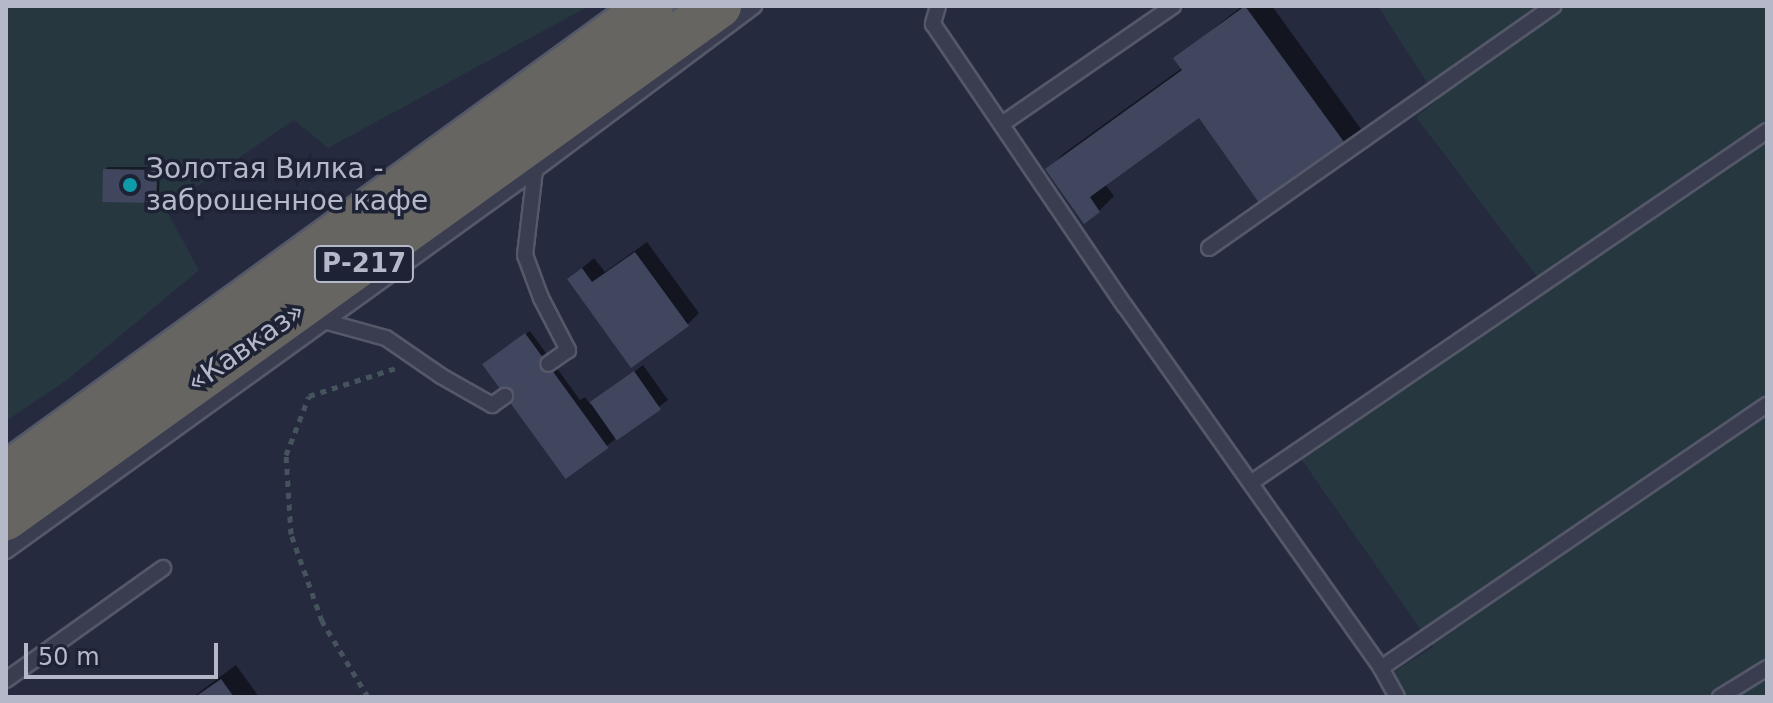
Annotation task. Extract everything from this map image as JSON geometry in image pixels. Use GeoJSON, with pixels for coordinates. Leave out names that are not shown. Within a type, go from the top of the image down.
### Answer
{"type":"FeatureCollection","features":[{"type":"Feature","properties":{"kind":"highway","name":"«Кавказ»"},"geometry":{"type":"LineString","coordinates":[[6,475],[651,6]]}},
{"type":"Feature","properties":{"kind":"highway","name":"«Кавказ»"},"geometry":{"type":"LineString","coordinates":[[6,518],[719,6]]}},
{"type":"Feature","properties":{"kind":"lane"},"geometry":{"type":"LineString","coordinates":[[6,551],[535,170],[754,6]]}},
{"type":"Feature","properties":{"kind":"lane"},"geometry":{"type":"LineString","coordinates":[[938,6],[933,24],[1125,306],[1381,668],[1397,697]]}},
{"type":"Feature","properties":{"kind":"lane"},"geometry":{"type":"LineString","coordinates":[[1002,124],[1173,6]]}},
{"type":"Feature","properties":{"kind":"lane"},"geometry":{"type":"LineString","coordinates":[[1209,248],[1553,6]]}},
{"type":"Feature","properties":{"kind":"lane"},"geometry":{"type":"LineString","coordinates":[[1252,482],[1767,131]]}},
{"type":"Feature","properties":{"kind":"lane"},"geometry":{"type":"LineString","coordinates":[[535,170],[525,255],[541,298],[568,350],[548,364]]}},
{"type":"Feature","properties":{"kind":"lane"},"geometry":{"type":"LineString","coordinates":[[324,321],[386,338],[492,405],[505,396]]}},
{"type":"Feature","properties":{"kind":"lane"},"geometry":{"type":"LineString","coordinates":[[1381,668],[1767,405]]}},
{"type":"Feature","properties":{"kind":"lane"},"geometry":{"type":"LineString","coordinates":[[6,680],[163,568]]}},
{"type":"Feature","properties":{"kind":"lane"},"geometry":{"type":"LineString","coordinates":[[1720,697],[1767,668]]}},
{"type":"Feature","properties":{"kind":"path"},"geometry":{"type":"LineString","coordinates":[[368,697],[322,621],[291,534],[286,455],[309,396],[364,376],[422,362]]}},
{"type":"Feature","properties":{"kind":"shaded area"},"geometry":{"type":"Polygon","coordinates":[[[6,6],[589,6],[328,148],[294,120],[165,208],[199,270],[67,380],[6,421],[6,6]]]}},
{"type":"Feature","properties":{"kind":"shaded area"},"geometry":{"type":"Polygon","coordinates":[[[1378,6],[1767,6],[1767,697],[1390,697],[1379,681],[1433,647],[1299,456],[1539,279],[1416,117],[1438,100],[1378,6]]]}},
{"type":"Feature","properties":{"kind":"building"},"geometry":{"type":"Polygon","coordinates":[[[1245,6],[1347,146],[1262,207],[1199,118],[1090,197],[1100,212],[1084,224],[1045,169],[1182,70],[1173,58],[1245,6]]]}},
{"type":"Feature","properties":{"kind":"building","name":"Золотая Вилка - заброшенное кафе"},"geometry":{"type":"Polygon","coordinates":[[[103,169],[157,170],[156,203],[102,202],[103,169]]]}},
{"type":"Feature","properties":{"kind":"building"},"geometry":{"type":"Polygon","coordinates":[[[635,252],[689,326],[631,368],[567,279],[582,268],[592,282],[635,252]]]}},
{"type":"Feature","properties":{"kind":"building"},"geometry":{"type":"Polygon","coordinates":[[[525,333],[608,448],[566,479],[482,364],[525,333]]]}},
{"type":"Feature","properties":{"kind":"building"},"geometry":{"type":"Polygon","coordinates":[[[634,371],[661,410],[617,440],[590,402],[634,371]]]}},
{"type":"Feature","properties":{"kind":"building"},"geometry":{"type":"Polygon","coordinates":[[[221,679],[234,697],[195,697],[221,679]]]}},
{"type":"Feature","properties":{"kind":"place","name":"Золотая Вилка - заброшенное кафе"},"geometry":{"type":"Point","coordinates":[130,185]}}]}
